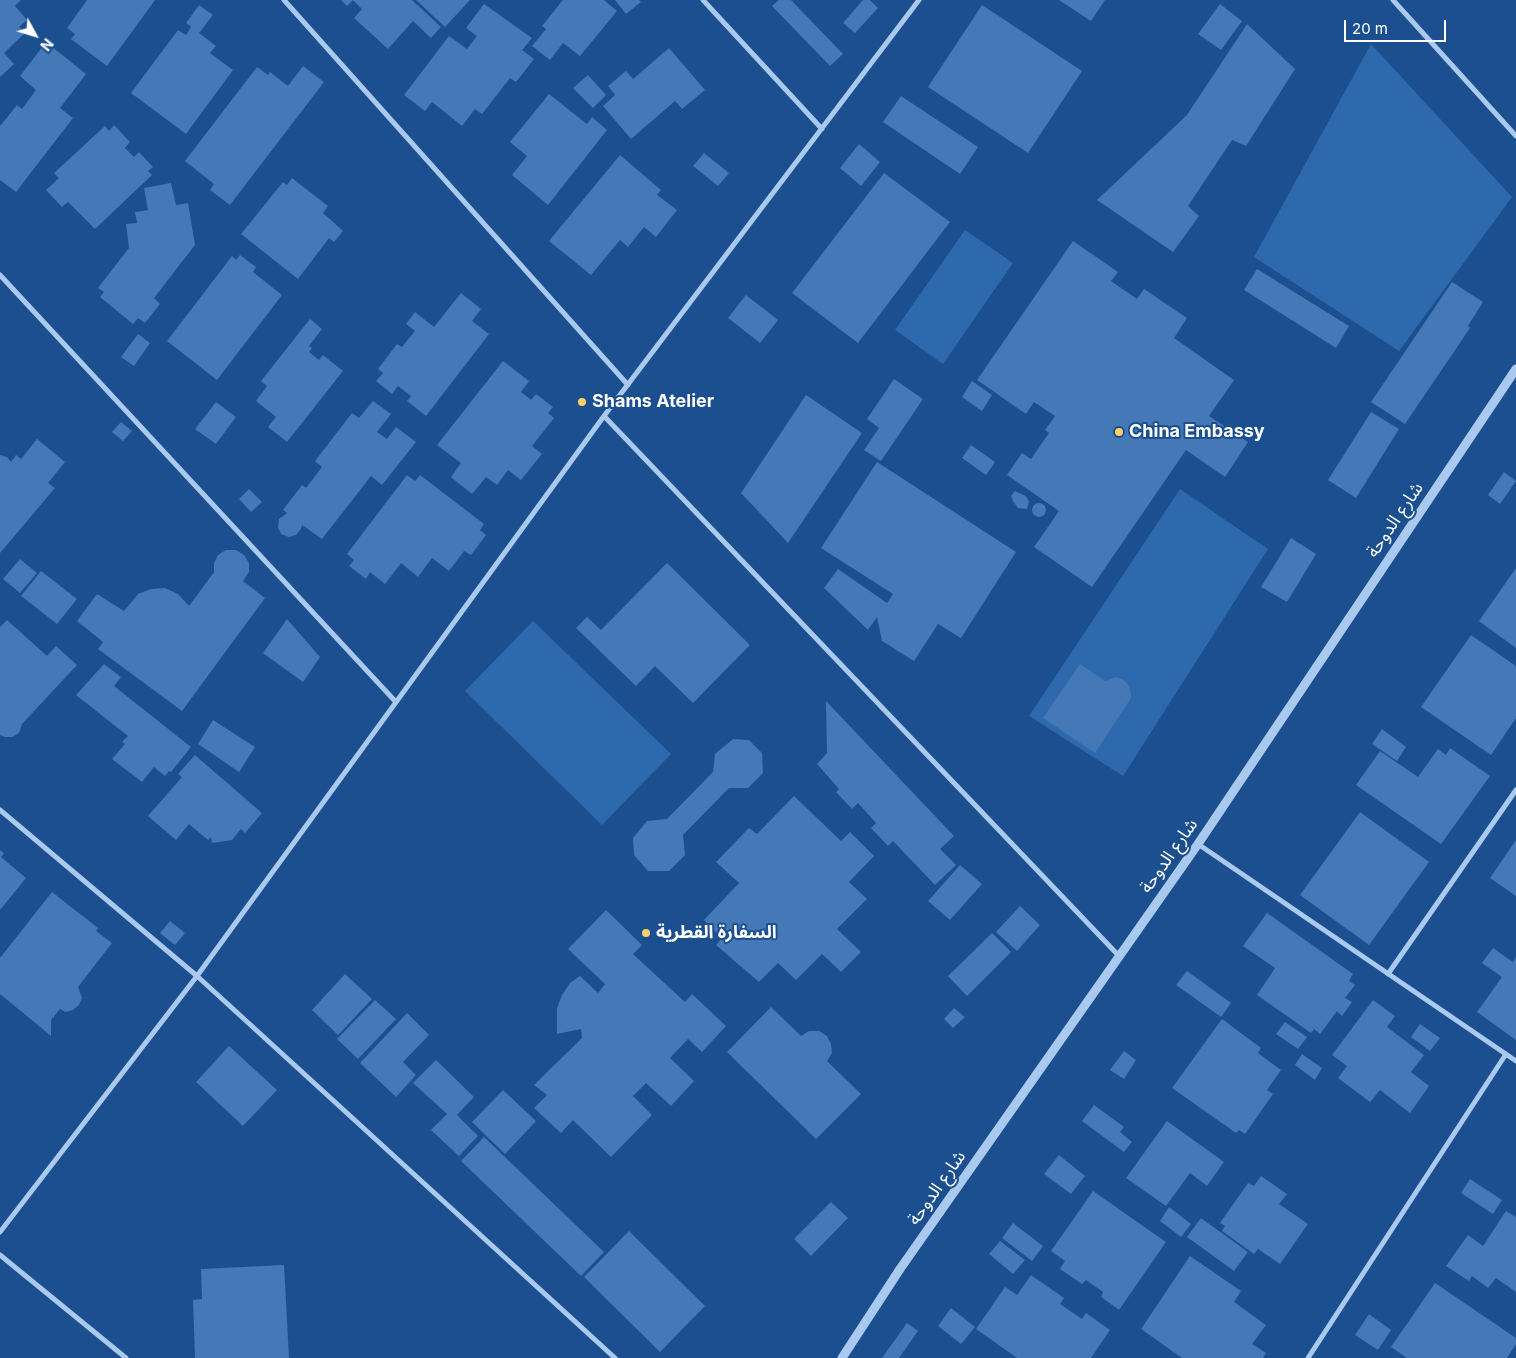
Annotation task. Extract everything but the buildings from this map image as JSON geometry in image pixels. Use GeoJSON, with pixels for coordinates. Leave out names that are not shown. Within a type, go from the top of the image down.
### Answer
{"type":"FeatureCollection","features":[{"type":"Feature","properties":{"kind":"street"},"geometry":{"type":"LineString","coordinates":[[284,0],[628,385]]}},
{"type":"Feature","properties":{"kind":"street"},"geometry":{"type":"LineString","coordinates":[[704,0],[822,129]]}},
{"type":"Feature","properties":{"kind":"street"},"geometry":{"type":"LineString","coordinates":[[0,1232],[197,976],[395,701],[604,416],[919,0]]}},
{"type":"Feature","properties":{"kind":"street"},"geometry":{"type":"LineString","coordinates":[[1393,0],[1516,136]]}},
{"type":"Feature","properties":{"kind":"street"},"geometry":{"type":"LineString","coordinates":[[0,275],[395,701]]}},
{"type":"Feature","properties":{"kind":"street","name":"شارع الدوحة"},"geometry":{"type":"LineString","coordinates":[[842,1358],[900,1269],[1198,844],[1516,368]]}},
{"type":"Feature","properties":{"kind":"street"},"geometry":{"type":"LineString","coordinates":[[604,416],[1120,956]]}},
{"type":"Feature","properties":{"kind":"street"},"geometry":{"type":"LineString","coordinates":[[1388,974],[1516,790]]}},
{"type":"Feature","properties":{"kind":"street"},"geometry":{"type":"LineString","coordinates":[[0,810],[197,976],[615,1358]]}},
{"type":"Feature","properties":{"kind":"street"},"geometry":{"type":"LineString","coordinates":[[1198,844],[1516,1061]]}},
{"type":"Feature","properties":{"kind":"street"},"geometry":{"type":"LineString","coordinates":[[1308,1358],[1506,1054]]}},
{"type":"Feature","properties":{"kind":"street"},"geometry":{"type":"LineString","coordinates":[[0,1255],[126,1358]]}},
{"type":"Feature","properties":{"kind":"shaded area"},"geometry":{"type":"Polygon","coordinates":[[[1371,44],[1512,197],[1399,351],[1254,257],[1371,44]]]}},
{"type":"Feature","properties":{"kind":"shaded area"},"geometry":{"type":"Polygon","coordinates":[[[965,230],[1013,263],[943,364],[895,330],[965,230]]]}},
{"type":"Feature","properties":{"kind":"shaded area"},"geometry":{"type":"Polygon","coordinates":[[[1180,489],[1268,549],[1123,776],[1029,716],[1180,489]]]}},
{"type":"Feature","properties":{"kind":"shaded area"},"geometry":{"type":"Polygon","coordinates":[[[533,621],[671,754],[602,825],[465,691],[533,621]]]}},
{"type":"Feature","properties":{"kind":"place","name":"Shams Atelier"},"geometry":{"type":"Point","coordinates":[582,402]}},
{"type":"Feature","properties":{"kind":"place","name":"China Embassy"},"geometry":{"type":"Point","coordinates":[1119,432]}},
{"type":"Feature","properties":{"kind":"place","name":"السفارة القطرية"},"geometry":{"type":"Point","coordinates":[646,933]}}]}
